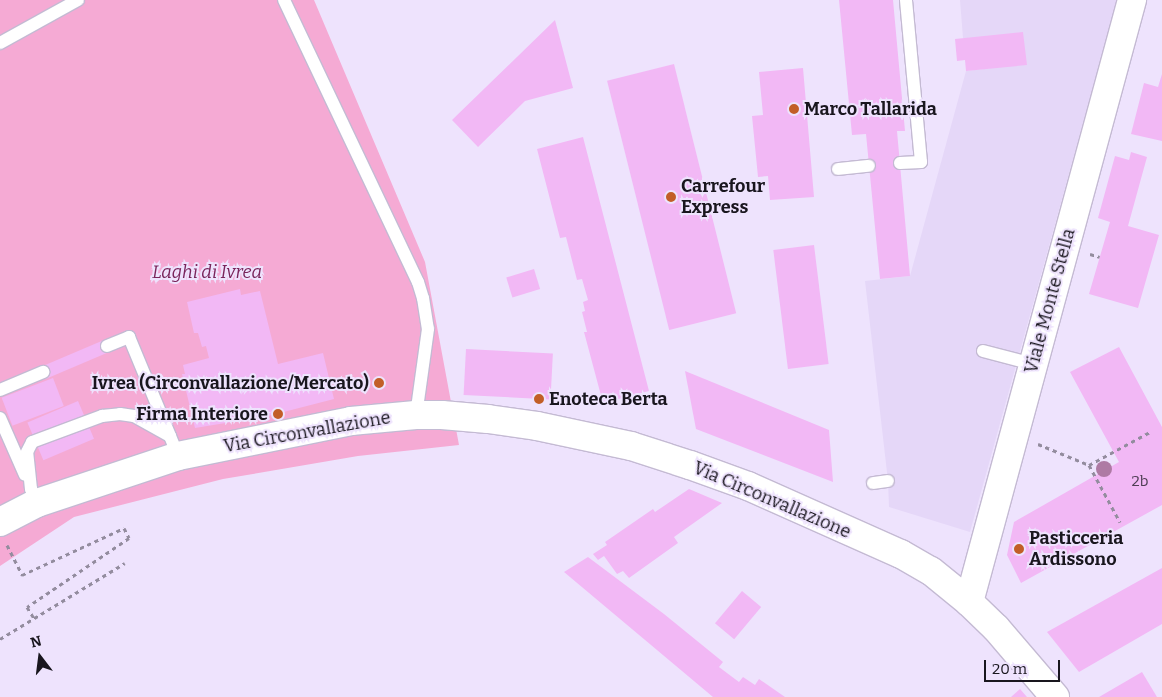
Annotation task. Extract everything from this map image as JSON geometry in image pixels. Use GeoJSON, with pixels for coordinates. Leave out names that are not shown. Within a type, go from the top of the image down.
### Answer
{"type":"FeatureCollection","features":[{"type":"Feature","properties":{"kind":"main road","name":"Viale Monte Stella"},"geometry":{"type":"LineString","coordinates":[[969,602],[1132,0]]}},
{"type":"Feature","properties":{"kind":"main road","name":"Via Circonvallazione"},"geometry":{"type":"LineString","coordinates":[[2,531],[34,496],[174,446],[351,420],[416,415],[488,419],[537,426],[631,446],[690,465],[748,486],[901,554],[931,571],[969,602],[996,628],[1056,697]]}},
{"type":"Feature","properties":{"kind":"lane"},"geometry":{"type":"LineString","coordinates":[[0,43],[78,0]]}},
{"type":"Feature","properties":{"kind":"lane"},"geometry":{"type":"LineString","coordinates":[[284,0],[418,282],[423,298],[428,329],[416,415]]}},
{"type":"Feature","properties":{"kind":"lane"},"geometry":{"type":"LineString","coordinates":[[900,164],[922,162],[906,0]]}},
{"type":"Feature","properties":{"kind":"lane"},"geometry":{"type":"LineString","coordinates":[[838,169],[869,166]]}},
{"type":"Feature","properties":{"kind":"lane"},"geometry":{"type":"LineString","coordinates":[[107,346],[129,337],[174,446]]}},
{"type":"Feature","properties":{"kind":"lane"},"geometry":{"type":"LineString","coordinates":[[983,350],[1033,364]]}},
{"type":"Feature","properties":{"kind":"lane"},"geometry":{"type":"LineString","coordinates":[[0,390],[43,372]]}},
{"type":"Feature","properties":{"kind":"lane"},"geometry":{"type":"LineString","coordinates":[[34,496],[26,452],[32,442],[102,416],[120,414],[134,416],[174,446]]}},
{"type":"Feature","properties":{"kind":"lane"},"geometry":{"type":"LineString","coordinates":[[0,418],[34,496]]}},
{"type":"Feature","properties":{"kind":"lane"},"geometry":{"type":"LineString","coordinates":[[873,483],[888,481]]}},
{"type":"Feature","properties":{"kind":"path"},"geometry":{"type":"LineString","coordinates":[[1089,464],[1150,432]]}},
{"type":"Feature","properties":{"kind":"path"},"geometry":{"type":"LineString","coordinates":[[1013,437],[1089,464],[1120,522]]}},
{"type":"Feature","properties":{"kind":"path"},"geometry":{"type":"LineString","coordinates":[[2,531],[22,574],[124,528],[129,538],[27,607],[34,618]]}},
{"type":"Feature","properties":{"kind":"path"},"geometry":{"type":"LineString","coordinates":[[0,639],[125,563]]}},
{"type":"Feature","properties":{"kind":"shaded area"},"geometry":{"type":"Polygon","coordinates":[[[960,0],[1117,0],[970,532],[889,507],[888,481],[865,281],[910,276],[966,71],[1027,64],[963,38],[960,0]]]}},
{"type":"Feature","properties":{"kind":"green space","name":"Laghi di Ivrea"},"geometry":{"type":"Polygon","coordinates":[[[0,0],[314,0],[425,262],[459,445],[358,456],[223,479],[74,517],[0,566],[0,0]]]}},
{"type":"Feature","properties":{"kind":"building"},"geometry":{"type":"Polygon","coordinates":[[[839,0],[893,0],[905,131],[897,131],[910,276],[880,279],[866,134],[852,135],[839,0]]]}},
{"type":"Feature","properties":{"kind":"building"},"geometry":{"type":"Polygon","coordinates":[[[555,20],[573,88],[525,101],[478,147],[452,120],[555,20]]]}},
{"type":"Feature","properties":{"kind":"building"},"geometry":{"type":"Polygon","coordinates":[[[1023,32],[1027,65],[966,71],[965,60],[957,61],[955,39],[1023,32]]]}},
{"type":"Feature","properties":{"kind":"building","name":"Carrefour Express"},"geometry":{"type":"Polygon","coordinates":[[[674,64],[736,313],[669,330],[607,81],[674,64]]]}},
{"type":"Feature","properties":{"kind":"building"},"geometry":{"type":"Polygon","coordinates":[[[803,68],[814,197],[770,200],[768,176],[758,177],[752,116],[763,115],[759,72],[803,68]]]}},
{"type":"Feature","properties":{"kind":"building"},"geometry":{"type":"Polygon","coordinates":[[[1162,74],[1162,141],[1131,134],[1144,83],[1158,87],[1162,74]]]}},
{"type":"Feature","properties":{"kind":"building"},"geometry":{"type":"Polygon","coordinates":[[[583,137],[649,391],[603,403],[584,332],[587,332],[582,312],[585,311],[583,302],[588,300],[582,279],[577,280],[566,237],[560,238],[537,149],[583,137]]]}},
{"type":"Feature","properties":{"kind":"building"},"geometry":{"type":"Polygon","coordinates":[[[1131,152],[1147,157],[1128,226],[1159,235],[1138,308],[1089,294],[1110,222],[1098,218],[1115,156],[1129,160],[1131,152]]]}},
{"type":"Feature","properties":{"kind":"building"},"geometry":{"type":"Polygon","coordinates":[[[814,245],[829,364],[788,369],[773,250],[814,245]]]}},
{"type":"Feature","properties":{"kind":"building"},"geometry":{"type":"Polygon","coordinates":[[[534,269],[540,289],[512,298],[506,277],[534,269]]]}},
{"type":"Feature","properties":{"kind":"building"},"geometry":{"type":"Polygon","coordinates":[[[240,289],[241,295],[260,291],[278,364],[323,353],[334,399],[268,416],[195,428],[182,374],[185,374],[183,365],[209,358],[206,346],[202,347],[198,333],[194,333],[187,302],[240,289]]]}},
{"type":"Feature","properties":{"kind":"building"},"geometry":{"type":"Polygon","coordinates":[[[104,340],[109,352],[46,379],[40,367],[104,340]]]}},
{"type":"Feature","properties":{"kind":"building"},"geometry":{"type":"Polygon","coordinates":[[[1119,347],[1162,427],[1162,505],[1021,583],[1007,555],[1014,522],[1119,462],[1070,372],[1119,347]]]}},
{"type":"Feature","properties":{"kind":"building"},"geometry":{"type":"Polygon","coordinates":[[[466,349],[553,354],[550,399],[464,395],[466,349]]]}},
{"type":"Feature","properties":{"kind":"building"},"geometry":{"type":"Polygon","coordinates":[[[685,371],[829,430],[833,482],[696,429],[685,371]]]}},
{"type":"Feature","properties":{"kind":"building"},"geometry":{"type":"Polygon","coordinates":[[[53,378],[64,406],[12,426],[2,398],[53,378]]]}},
{"type":"Feature","properties":{"kind":"building"},"geometry":{"type":"Polygon","coordinates":[[[78,401],[94,439],[43,460],[27,422],[78,401]]]}},
{"type":"Feature","properties":{"kind":"building"},"geometry":{"type":"Polygon","coordinates":[[[689,489],[722,503],[674,537],[678,543],[629,578],[623,571],[617,574],[604,556],[598,560],[593,554],[607,545],[605,542],[653,509],[655,512],[689,489]]]}},
{"type":"Feature","properties":{"kind":"building"},"geometry":{"type":"Polygon","coordinates":[[[588,557],[664,614],[723,662],[719,667],[739,682],[743,677],[755,685],[759,679],[785,697],[713,697],[564,572],[588,557]]]}},
{"type":"Feature","properties":{"kind":"building"},"geometry":{"type":"Polygon","coordinates":[[[1162,568],[1162,624],[1079,672],[1047,632],[1162,568]]]}},
{"type":"Feature","properties":{"kind":"building"},"geometry":{"type":"Polygon","coordinates":[[[742,591],[761,607],[734,639],[715,623],[742,591]]]}},
{"type":"Feature","properties":{"kind":"building"},"geometry":{"type":"Polygon","coordinates":[[[1142,672],[1157,697],[1099,697],[1142,672]]]}},
{"type":"Feature","properties":{"kind":"building"},"geometry":{"type":"Polygon","coordinates":[[[1020,689],[1027,697],[1011,697],[1020,689]]]}},
{"type":"Feature","properties":{"kind":"place","name":"Marco Tallarida"},"geometry":{"type":"Point","coordinates":[794,109]}},
{"type":"Feature","properties":{"kind":"place","name":"Carrefour Express"},"geometry":{"type":"Point","coordinates":[671,197]}},
{"type":"Feature","properties":{"kind":"place","name":"Ivrea (Circonvallazione/Mercato)"},"geometry":{"type":"Point","coordinates":[379,383]}},
{"type":"Feature","properties":{"kind":"place","name":"Enoteca Berta"},"geometry":{"type":"Point","coordinates":[539,399]}},
{"type":"Feature","properties":{"kind":"place","name":"Firma Interiore"},"geometry":{"type":"Point","coordinates":[278,414]}},
{"type":"Feature","properties":{"kind":"place","name":"Pasticceria Ardissono"},"geometry":{"type":"Point","coordinates":[1019,549]}}]}
